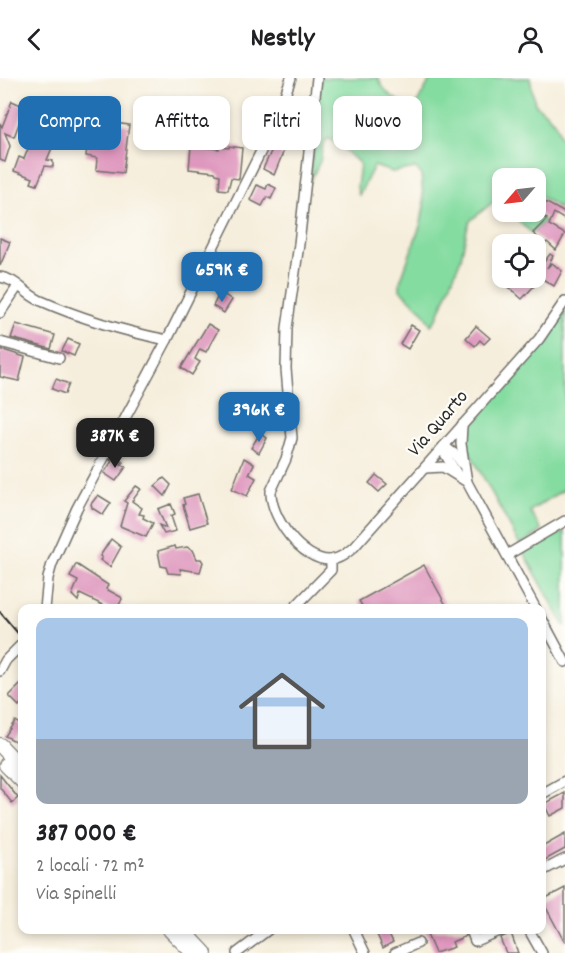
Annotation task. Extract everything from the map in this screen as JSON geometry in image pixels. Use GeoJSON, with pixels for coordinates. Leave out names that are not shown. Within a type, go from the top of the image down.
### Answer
{"type":"FeatureCollection","features":[{"type":"Feature","properties":{"kind":"highway"},"geometry":{"type":"LineString","coordinates":[[0,745],[18,764]]}},
{"type":"Feature","properties":{"kind":"highway"},"geometry":{"type":"LineString","coordinates":[[0,759],[18,778]]}},
{"type":"Feature","properties":{"kind":"highway"},"geometry":{"type":"LineString","coordinates":[[174,934],[193,953]]}},
{"type":"Feature","properties":{"kind":"highway"},"geometry":{"type":"LineString","coordinates":[[187,934],[205,953]]}},
{"type":"Feature","properties":{"kind":"street"},"geometry":{"type":"LineString","coordinates":[[45,604],[52,564],[73,517],[167,340],[275,123],[291,78]]}},
{"type":"Feature","properties":{"kind":"street"},"geometry":{"type":"LineString","coordinates":[[298,604],[331,570],[331,560],[316,557],[298,544],[278,519],[271,496],[292,438],[286,369],[287,328],[299,244],[317,78]]}},
{"type":"Feature","properties":{"kind":"street"},"geometry":{"type":"LineString","coordinates":[[0,277],[10,278],[37,299],[122,330],[167,340]]}},
{"type":"Feature","properties":{"kind":"street"},"geometry":{"type":"LineString","coordinates":[[0,312],[18,286]]}},
{"type":"Feature","properties":{"kind":"street","name":"Via Quarto"},"geometry":{"type":"LineString","coordinates":[[331,560],[342,557],[354,547],[539,339],[565,301]]}},
{"type":"Feature","properties":{"kind":"street"},"geometry":{"type":"LineString","coordinates":[[0,342],[59,358]]}},
{"type":"Feature","properties":{"kind":"street"},"geometry":{"type":"LineString","coordinates":[[462,425],[463,476]]}},
{"type":"Feature","properties":{"kind":"street"},"geometry":{"type":"LineString","coordinates":[[444,446],[456,455],[463,476],[533,604]]}},
{"type":"Feature","properties":{"kind":"street"},"geometry":{"type":"LineString","coordinates":[[425,468],[443,467],[463,476]]}},
{"type":"Feature","properties":{"kind":"street"},"geometry":{"type":"LineString","coordinates":[[507,555],[562,522]]}},
{"type":"Feature","properties":{"kind":"street"},"geometry":{"type":"LineString","coordinates":[[546,627],[565,663]]}},
{"type":"Feature","properties":{"kind":"street"},"geometry":{"type":"LineString","coordinates":[[0,671],[6,660],[18,648]]}},
{"type":"Feature","properties":{"kind":"street"},"geometry":{"type":"LineString","coordinates":[[546,792],[565,781]]}},
{"type":"Feature","properties":{"kind":"street"},"geometry":{"type":"LineString","coordinates":[[546,870],[565,859]]}},
{"type":"Feature","properties":{"kind":"street"},"geometry":{"type":"LineString","coordinates":[[237,953],[263,934]]}},
{"type":"Feature","properties":{"kind":"street"},"geometry":{"type":"LineString","coordinates":[[356,934],[365,953]]}},
{"type":"Feature","properties":{"kind":"street"},"geometry":{"type":"LineString","coordinates":[[473,934],[476,941],[492,934]]}},
{"type":"Feature","properties":{"kind":"street"},"geometry":{"type":"LineString","coordinates":[[531,934],[542,953]]}},
{"type":"Feature","properties":{"kind":"street"},"geometry":{"type":"LineString","coordinates":[[395,953],[418,943]]}},
{"type":"Feature","properties":{"kind":"green space"},"geometry":{"type":"Polygon","coordinates":[[[320,78],[378,78],[392,96],[333,96],[333,141],[328,138],[323,145],[320,161],[310,182],[313,150],[321,150],[321,96],[318,96],[320,78]]]}},
{"type":"Feature","properties":{"kind":"green space"},"geometry":{"type":"Polygon","coordinates":[[[431,78],[530,78],[535,104],[554,122],[559,136],[565,140],[565,200],[561,209],[546,200],[546,168],[492,168],[492,203],[470,221],[461,258],[437,318],[431,325],[423,311],[400,290],[400,282],[421,223],[424,206],[421,174],[416,168],[392,172],[374,166],[359,195],[357,188],[360,164],[345,150],[422,150],[421,96],[431,78]]]}},
{"type":"Feature","properties":{"kind":"green space"},"geometry":{"type":"Polygon","coordinates":[[[519,222],[544,222],[532,233],[519,222]]]}},
{"type":"Feature","properties":{"kind":"green space"},"geometry":{"type":"Polygon","coordinates":[[[565,310],[565,492],[563,490],[530,511],[542,531],[520,545],[468,449],[467,434],[473,418],[545,340],[565,310]]]}},
{"type":"Feature","properties":{"kind":"green space"},"geometry":{"type":"Polygon","coordinates":[[[565,532],[565,627],[522,549],[545,537],[565,532]]]}},
{"type":"Feature","properties":{"kind":"building"},"geometry":{"type":"Polygon","coordinates":[[[12,101],[18,104],[18,126],[14,137],[5,133],[10,146],[5,162],[0,160],[0,123],[2,127],[12,101]]]}},
{"type":"Feature","properties":{"kind":"building"},"geometry":{"type":"Polygon","coordinates":[[[121,124],[129,125],[123,173],[96,170],[97,158],[86,156],[87,150],[121,150],[121,124]]]}},
{"type":"Feature","properties":{"kind":"building"},"geometry":{"type":"Polygon","coordinates":[[[230,146],[242,148],[239,179],[231,178],[228,190],[219,189],[220,175],[215,172],[189,169],[191,150],[230,150],[230,146]]]}},
{"type":"Feature","properties":{"kind":"building"},"geometry":{"type":"Polygon","coordinates":[[[28,150],[51,150],[47,160],[53,161],[53,167],[45,166],[37,185],[31,183],[33,178],[14,171],[19,157],[24,159],[28,150]]]}},
{"type":"Feature","properties":{"kind":"building"},"geometry":{"type":"Polygon","coordinates":[[[272,150],[284,150],[274,175],[263,169],[272,150]]]}},
{"type":"Feature","properties":{"kind":"building"},"geometry":{"type":"Polygon","coordinates":[[[268,184],[276,188],[271,199],[267,197],[262,206],[250,200],[257,185],[266,189],[268,184]]]}},
{"type":"Feature","properties":{"kind":"building"},"geometry":{"type":"Polygon","coordinates":[[[546,203],[565,213],[565,220],[554,213],[549,225],[565,234],[556,250],[546,243],[546,234],[533,233],[547,219],[546,203]]]}},
{"type":"Feature","properties":{"kind":"building"},"geometry":{"type":"Polygon","coordinates":[[[0,238],[10,242],[0,266],[0,238]]]}},
{"type":"Feature","properties":{"kind":"building"},"geometry":{"type":"Polygon","coordinates":[[[550,254],[553,256],[547,268],[552,263],[562,271],[554,286],[546,281],[546,259],[550,254]]]}},
{"type":"Feature","properties":{"kind":"building"},"geometry":{"type":"Polygon","coordinates":[[[510,288],[532,288],[522,299],[510,288]]]}},
{"type":"Feature","properties":{"kind":"building"},"geometry":{"type":"Polygon","coordinates":[[[220,292],[232,300],[224,313],[213,306],[220,292]]]}},
{"type":"Feature","properties":{"kind":"building"},"geometry":{"type":"Polygon","coordinates":[[[16,324],[55,335],[51,349],[11,338],[16,324]]]}},
{"type":"Feature","properties":{"kind":"building"},"geometry":{"type":"Polygon","coordinates":[[[208,324],[218,330],[206,352],[200,349],[195,359],[200,362],[192,375],[181,368],[208,324]]]}},
{"type":"Feature","properties":{"kind":"building"},"geometry":{"type":"Polygon","coordinates":[[[411,325],[419,330],[408,349],[400,344],[411,325]]]}},
{"type":"Feature","properties":{"kind":"building"},"geometry":{"type":"Polygon","coordinates":[[[476,326],[490,338],[484,344],[480,340],[475,346],[466,338],[476,326]]]}},
{"type":"Feature","properties":{"kind":"building"},"geometry":{"type":"Polygon","coordinates":[[[68,339],[79,344],[74,356],[62,351],[68,339]]]}},
{"type":"Feature","properties":{"kind":"building"},"geometry":{"type":"Polygon","coordinates":[[[0,349],[25,357],[19,381],[0,377],[0,349]]]}},
{"type":"Feature","properties":{"kind":"building"},"geometry":{"type":"Polygon","coordinates":[[[56,379],[69,384],[65,394],[52,389],[56,379]]]}},
{"type":"Feature","properties":{"kind":"building"},"geometry":{"type":"Polygon","coordinates":[[[260,433],[267,438],[259,453],[251,448],[260,433]]]}},
{"type":"Feature","properties":{"kind":"building"},"geometry":{"type":"Polygon","coordinates":[[[113,455],[126,467],[116,481],[104,473],[113,455]]]}},
{"type":"Feature","properties":{"kind":"building"},"geometry":{"type":"Polygon","coordinates":[[[244,458],[254,464],[249,474],[256,478],[247,496],[232,489],[244,458]]]}},
{"type":"Feature","properties":{"kind":"building"},"geometry":{"type":"Polygon","coordinates":[[[376,475],[387,484],[379,492],[369,483],[376,475]]]}},
{"type":"Feature","properties":{"kind":"building"},"geometry":{"type":"Polygon","coordinates":[[[164,478],[171,485],[165,496],[155,486],[164,478]]]}},
{"type":"Feature","properties":{"kind":"building"},"geometry":{"type":"Polygon","coordinates":[[[136,486],[141,489],[132,501],[142,508],[139,514],[144,515],[143,518],[153,523],[146,537],[120,526],[127,503],[124,501],[136,486]]]}},
{"type":"Feature","properties":{"kind":"building"},"geometry":{"type":"Polygon","coordinates":[[[198,494],[207,523],[190,528],[183,498],[198,494]]]}},
{"type":"Feature","properties":{"kind":"building"},"geometry":{"type":"Polygon","coordinates":[[[98,495],[111,503],[103,515],[92,508],[91,504],[98,495]]]}},
{"type":"Feature","properties":{"kind":"building"},"geometry":{"type":"Polygon","coordinates":[[[171,504],[175,514],[171,516],[176,531],[164,534],[159,525],[166,528],[158,509],[171,504]]]}},
{"type":"Feature","properties":{"kind":"building"},"geometry":{"type":"Polygon","coordinates":[[[111,539],[121,547],[110,567],[100,560],[102,557],[100,556],[111,539]]]}},
{"type":"Feature","properties":{"kind":"building"},"geometry":{"type":"Polygon","coordinates":[[[175,546],[176,549],[187,547],[193,550],[197,559],[203,562],[200,572],[180,569],[181,574],[168,573],[166,567],[161,566],[158,551],[175,546]]]}},
{"type":"Feature","properties":{"kind":"building"},"geometry":{"type":"Polygon","coordinates":[[[76,564],[108,585],[106,589],[122,599],[120,604],[101,604],[80,594],[78,601],[72,595],[78,581],[70,577],[76,564]]]}},
{"type":"Feature","properties":{"kind":"building"},"geometry":{"type":"Polygon","coordinates":[[[424,565],[445,604],[361,604],[359,601],[424,565]]]}},
{"type":"Feature","properties":{"kind":"building"},"geometry":{"type":"Polygon","coordinates":[[[18,687],[18,705],[9,696],[18,687]]]}},
{"type":"Feature","properties":{"kind":"building"},"geometry":{"type":"Polygon","coordinates":[[[15,721],[18,723],[18,736],[15,741],[5,736],[15,721]]]}},
{"type":"Feature","properties":{"kind":"building"},"geometry":{"type":"Polygon","coordinates":[[[0,775],[18,798],[12,803],[0,788],[0,775]]]}},
{"type":"Feature","properties":{"kind":"building"},"geometry":{"type":"Polygon","coordinates":[[[565,793],[565,808],[550,816],[546,803],[565,793]]]}},
{"type":"Feature","properties":{"kind":"building"},"geometry":{"type":"Polygon","coordinates":[[[565,834],[565,849],[546,859],[546,845],[565,834]]]}},
{"type":"Feature","properties":{"kind":"building"},"geometry":{"type":"Polygon","coordinates":[[[565,888],[565,943],[546,907],[546,898],[565,888]]]}},
{"type":"Feature","properties":{"kind":"building"},"geometry":{"type":"Polygon","coordinates":[[[377,934],[389,934],[393,942],[383,948],[377,934]]]}},
{"type":"Feature","properties":{"kind":"building"},"geometry":{"type":"Polygon","coordinates":[[[427,934],[465,934],[466,936],[452,942],[454,947],[435,953],[427,934]]]}},
{"type":"Feature","properties":{"kind":"building"},"geometry":{"type":"Polygon","coordinates":[[[511,934],[518,953],[506,953],[500,938],[511,934]]]}},
{"type":"Feature","properties":{"kind":"railway"},"geometry":{"type":"LineString","coordinates":[[0,612],[18,633]]}}]}
